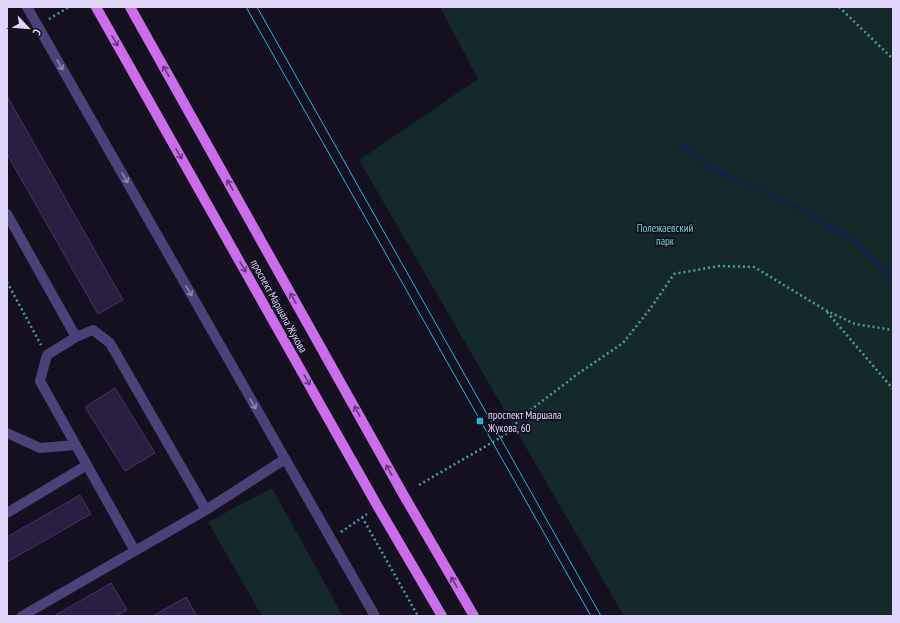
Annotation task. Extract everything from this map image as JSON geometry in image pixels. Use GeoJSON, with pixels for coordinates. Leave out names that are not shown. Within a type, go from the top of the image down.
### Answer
{"type":"FeatureCollection","features":[{"type":"Feature","properties":{"kind":"main road","name":"проспект Маршала Жукова"},"geometry":{"type":"LineString","coordinates":[[96,7],[378,507],[442,616]]}},
{"type":"Feature","properties":{"kind":"main road","name":"проспект Маршала Жукова"},"geometry":{"type":"LineString","coordinates":[[130,7],[403,494],[474,616]]}},
{"type":"Feature","properties":{"kind":"street"},"geometry":{"type":"LineString","coordinates":[[27,7],[376,616]]}},
{"type":"Feature","properties":{"kind":"street"},"geometry":{"type":"LineString","coordinates":[[7,214],[76,337]]}},
{"type":"Feature","properties":{"kind":"street"},"geometry":{"type":"LineString","coordinates":[[135,551],[40,381],[47,355],[76,337],[93,330],[110,343],[206,510]]}},
{"type":"Feature","properties":{"kind":"street"},"geometry":{"type":"LineString","coordinates":[[7,433],[40,448],[76,445]]}},
{"type":"Feature","properties":{"kind":"street"},"geometry":{"type":"LineString","coordinates":[[22,616],[206,510],[285,459]]}},
{"type":"Feature","properties":{"kind":"street"},"geometry":{"type":"LineString","coordinates":[[7,513],[87,465]]}},
{"type":"Feature","properties":{"kind":"path"},"geometry":{"type":"LineString","coordinates":[[839,7],[893,59]]}},
{"type":"Feature","properties":{"kind":"path"},"geometry":{"type":"LineString","coordinates":[[419,485],[505,435],[524,415],[579,373],[623,343],[650,309],[674,274],[719,266],[754,267],[827,311],[855,324],[893,330]]}},
{"type":"Feature","properties":{"kind":"path"},"geometry":{"type":"LineString","coordinates":[[7,282],[47,355]]}},
{"type":"Feature","properties":{"kind":"path"},"geometry":{"type":"LineString","coordinates":[[7,288],[12,290]]}},
{"type":"Feature","properties":{"kind":"path"},"geometry":{"type":"LineString","coordinates":[[827,311],[893,389]]}},
{"type":"Feature","properties":{"kind":"path"},"geometry":{"type":"LineString","coordinates":[[339,534],[367,514]]}},
{"type":"Feature","properties":{"kind":"path"},"geometry":{"type":"LineString","coordinates":[[362,517],[418,616]]}},
{"type":"Feature","properties":{"kind":"green space","name":"Полежаевский парк"},"geometry":{"type":"Polygon","coordinates":[[[440,7],[893,7],[893,616],[624,616],[359,160],[478,79],[440,7]]]}},
{"type":"Feature","properties":{"kind":"green space"},"geometry":{"type":"Polygon","coordinates":[[[272,488],[343,616],[262,616],[208,522],[272,488]]]}},
{"type":"Feature","properties":{"kind":"building"},"geometry":{"type":"Polygon","coordinates":[[[7,96],[123,300],[98,314],[7,154],[7,96]]]}},
{"type":"Feature","properties":{"kind":"building"},"geometry":{"type":"Polygon","coordinates":[[[115,388],[155,453],[125,471],[85,407],[115,388]]]}},
{"type":"Feature","properties":{"kind":"building"},"geometry":{"type":"Polygon","coordinates":[[[80,495],[91,514],[7,562],[7,537],[80,495]]]}},
{"type":"Feature","properties":{"kind":"building"},"geometry":{"type":"Polygon","coordinates":[[[111,583],[127,610],[116,616],[54,616],[111,583]]]}},
{"type":"Feature","properties":{"kind":"building"},"geometry":{"type":"Polygon","coordinates":[[[186,597],[197,616],[153,616],[186,597]]]}},
{"type":"Feature","properties":{"kind":"waterway"},"geometry":{"type":"LineString","coordinates":[[680,145],[701,158],[711,169],[763,191],[806,212],[858,244],[893,282]]}},
{"type":"Feature","properties":{"kind":"tram line"},"geometry":{"type":"LineString","coordinates":[[246,7],[591,616]]}},
{"type":"Feature","properties":{"kind":"tram line"},"geometry":{"type":"LineString","coordinates":[[257,7],[601,616]]}},
{"type":"Feature","properties":{"kind":"place","name":"проспект Маршала Жукова, 60"},"geometry":{"type":"Point","coordinates":[480,421]}}]}
